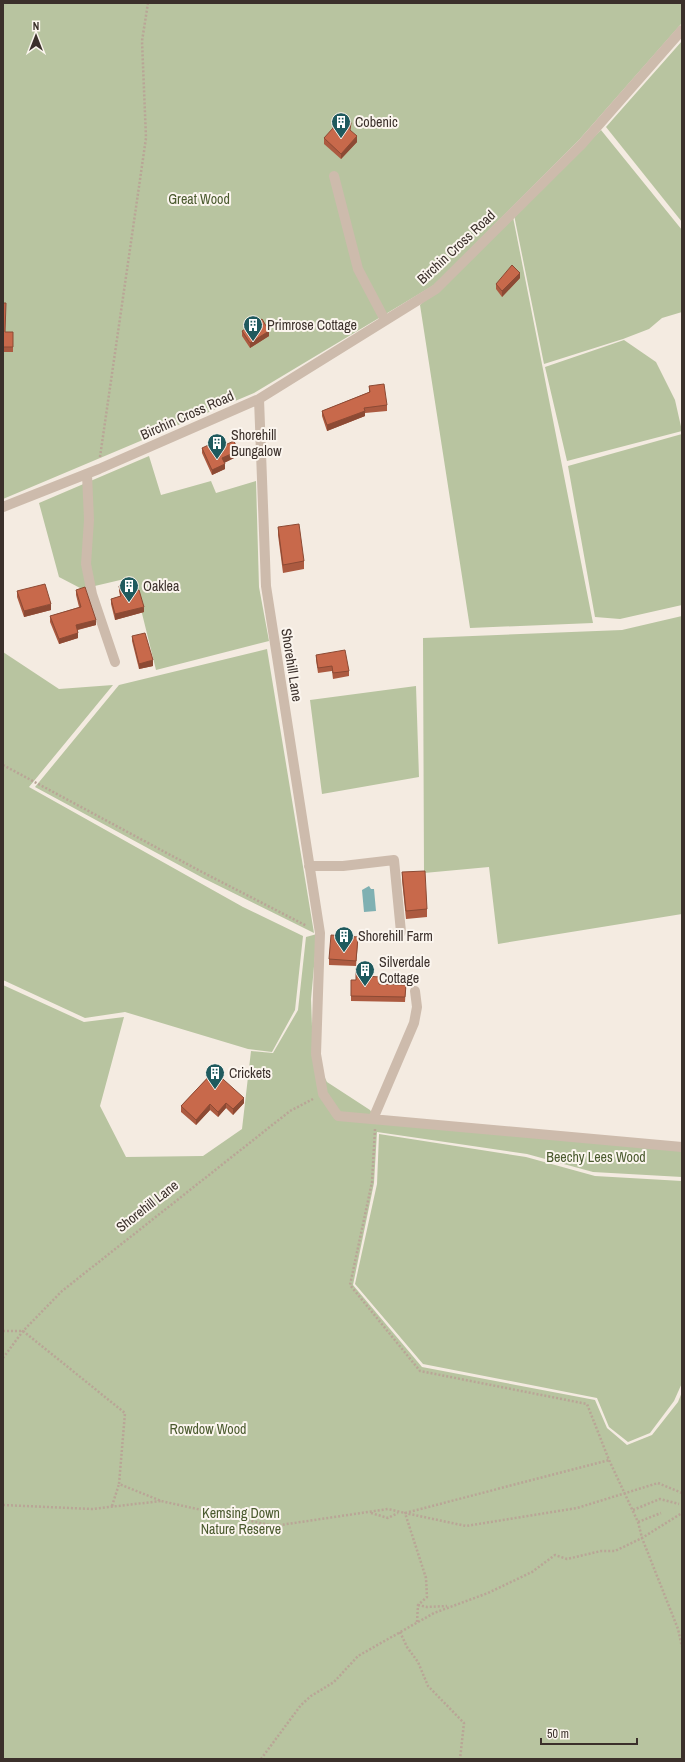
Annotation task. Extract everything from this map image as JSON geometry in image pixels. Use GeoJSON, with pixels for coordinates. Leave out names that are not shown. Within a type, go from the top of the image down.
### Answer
{"type":"FeatureCollection","features":[{"type":"Feature","properties":{"kind":"street","name":"Birchin Cross Road"},"geometry":{"type":"LineString","coordinates":[[3,507],[99,469],[258,398],[436,289],[582,144],[682,30]]}},
{"type":"Feature","properties":{"kind":"street"},"geometry":{"type":"LineString","coordinates":[[334,176],[358,269],[385,320]]}},
{"type":"Feature","properties":{"kind":"street","name":"Shorehill Lane"},"geometry":{"type":"LineString","coordinates":[[258,398],[266,586],[320,933],[316,1054],[323,1094]]}},
{"type":"Feature","properties":{"kind":"street"},"geometry":{"type":"LineString","coordinates":[[86,474],[89,520],[86,564],[92,594],[115,662]]}},
{"type":"Feature","properties":{"kind":"street"},"geometry":{"type":"LineString","coordinates":[[309,866],[343,866],[394,860],[401,932]]}},
{"type":"Feature","properties":{"kind":"street"},"geometry":{"type":"LineString","coordinates":[[374,1119],[414,1023],[417,1007],[415,991]]}},
{"type":"Feature","properties":{"kind":"street"},"geometry":{"type":"LineString","coordinates":[[323,1094],[338,1116],[682,1147]]}},
{"type":"Feature","properties":{"kind":"path"},"geometry":{"type":"LineString","coordinates":[[99,469],[146,138],[142,41],[148,3]]}},
{"type":"Feature","properties":{"kind":"path"},"geometry":{"type":"LineString","coordinates":[[3,765],[202,872],[320,933]]}},
{"type":"Feature","properties":{"kind":"path","name":"Shorehill Lane"},"geometry":{"type":"LineString","coordinates":[[3,1358],[23,1331],[62,1291],[290,1111],[323,1094]]}},
{"type":"Feature","properties":{"kind":"path"},"geometry":{"type":"LineString","coordinates":[[374,1119],[372,1182],[350,1285],[420,1371],[587,1404],[609,1460],[638,1522],[642,1538],[678,1629],[682,1647]]}},
{"type":"Feature","properties":{"kind":"path"},"geometry":{"type":"LineString","coordinates":[[3,1331],[23,1331],[125,1413],[119,1484],[112,1507]]}},
{"type":"Feature","properties":{"kind":"path"},"geometry":{"type":"LineString","coordinates":[[405,1513],[609,1460]]}},
{"type":"Feature","properties":{"kind":"path"},"geometry":{"type":"LineString","coordinates":[[119,1484],[161,1501],[274,1526],[388,1509],[398,1513],[405,1513],[466,1526],[577,1508],[658,1483],[682,1493]]}},
{"type":"Feature","properties":{"kind":"path"},"geometry":{"type":"LineString","coordinates":[[633,1510],[660,1499],[679,1504]]}},
{"type":"Feature","properties":{"kind":"path"},"geometry":{"type":"LineString","coordinates":[[3,1505],[92,1509],[161,1501]]}},
{"type":"Feature","properties":{"kind":"path"},"geometry":{"type":"LineString","coordinates":[[370,1512],[388,1518],[398,1513]]}},
{"type":"Feature","properties":{"kind":"path"},"geometry":{"type":"LineString","coordinates":[[405,1513],[426,1578],[427,1597],[418,1605],[417,1622]]}},
{"type":"Feature","properties":{"kind":"path"},"geometry":{"type":"LineString","coordinates":[[638,1522],[661,1513]]}},
{"type":"Feature","properties":{"kind":"path"},"geometry":{"type":"LineString","coordinates":[[261,1759],[301,1705],[311,1696],[334,1682],[358,1656],[417,1622],[450,1606],[488,1593],[532,1572],[555,1555],[568,1559],[601,1551],[615,1551],[642,1538],[682,1513]]}},
{"type":"Feature","properties":{"kind":"path"},"geometry":{"type":"LineString","coordinates":[[418,1605],[426,1607],[450,1606]]}},
{"type":"Feature","properties":{"kind":"path"},"geometry":{"type":"LineString","coordinates":[[400,1632],[407,1647],[418,1662],[428,1686],[464,1723],[460,1759]]}},
{"type":"Feature","properties":{"kind":"green space","name":"Great Wood"},"geometry":{"type":"Polygon","coordinates":[[[3,3],[682,3],[682,23],[579,140],[434,285],[254,393],[3,499],[3,3]]]}},
{"type":"Feature","properties":{"kind":"green space"},"geometry":{"type":"Polygon","coordinates":[[[682,41],[682,222],[606,127],[682,41]]]}},
{"type":"Feature","properties":{"kind":"green space"},"geometry":{"type":"Polygon","coordinates":[[[601,130],[682,230],[682,312],[662,318],[649,329],[623,339],[544,364],[514,215],[601,130]]]}},
{"type":"Feature","properties":{"kind":"green space"},"geometry":{"type":"Polygon","coordinates":[[[513,217],[593,623],[470,628],[420,305],[513,217]]]}},
{"type":"Feature","properties":{"kind":"green space"},"geometry":{"type":"Polygon","coordinates":[[[624,340],[656,362],[675,400],[682,431],[567,461],[545,367],[624,340]]]}},
{"type":"Feature","properties":{"kind":"green space"},"geometry":{"type":"Polygon","coordinates":[[[682,434],[682,605],[620,619],[595,617],[568,466],[682,434]]]}},
{"type":"Feature","properties":{"kind":"green space"},"geometry":{"type":"Polygon","coordinates":[[[149,456],[161,495],[211,481],[216,493],[256,481],[259,587],[269,641],[156,670],[133,577],[82,589],[59,577],[39,503],[149,456]]]}},
{"type":"Feature","properties":{"kind":"green space"},"geometry":{"type":"Polygon","coordinates":[[[682,616],[682,914],[498,944],[489,867],[424,873],[423,638],[622,630],[682,616]]]}},
{"type":"Feature","properties":{"kind":"green space"},"geometry":{"type":"Polygon","coordinates":[[[267,649],[314,933],[203,878],[35,787],[119,685],[267,649]]]}},
{"type":"Feature","properties":{"kind":"green space"},"geometry":{"type":"Polygon","coordinates":[[[3,652],[59,689],[113,685],[29,787],[243,907],[303,936],[295,1010],[272,1052],[248,1049],[125,1012],[85,1018],[3,980],[3,652]]]}},
{"type":"Feature","properties":{"kind":"green space"},"geometry":{"type":"Polygon","coordinates":[[[416,686],[419,777],[322,794],[310,700],[416,686]]]}},
{"type":"Feature","properties":{"kind":"green space","name":"Rowdow Wood"},"geometry":{"type":"Polygon","coordinates":[[[317,934],[311,999],[313,1054],[327,1082],[370,1110],[377,1121],[682,1151],[682,1177],[593,1172],[527,1154],[377,1132],[374,1183],[353,1285],[422,1367],[595,1400],[607,1428],[627,1445],[652,1435],[678,1402],[682,1392],[682,1759],[3,1759],[3,985],[84,1022],[124,1017],[100,1106],[126,1157],[203,1156],[242,1129],[251,1051],[273,1053],[298,1010],[306,937],[317,934]]]}},
{"type":"Feature","properties":{"kind":"green space"},"geometry":{"type":"Polygon","coordinates":[[[379,1134],[526,1157],[595,1176],[682,1181],[682,1383],[674,1401],[650,1433],[628,1442],[609,1427],[597,1398],[423,1364],[355,1284],[377,1184],[379,1134]]]}},
{"type":"Feature","properties":{"kind":"water"},"geometry":{"type":"Polygon","coordinates":[[[369,886],[371,889],[374,889],[376,911],[364,912],[362,890],[369,886]]]}},
{"type":"Feature","properties":{"kind":"building","name":"Cobenic"},"geometry":{"type":"Polygon","coordinates":[[[338,117],[348,118],[351,123],[350,130],[357,136],[341,154],[324,138],[333,128],[334,122],[338,117]]]}},
{"type":"Feature","properties":{"kind":"building"},"geometry":{"type":"Polygon","coordinates":[[[512,265],[520,273],[502,291],[496,284],[512,265]]]}},
{"type":"Feature","properties":{"kind":"building"},"geometry":{"type":"Polygon","coordinates":[[[3,303],[6,303],[5,332],[13,332],[13,347],[3,347],[3,303]]]}},
{"type":"Feature","properties":{"kind":"building"},"geometry":{"type":"Polygon","coordinates":[[[262,319],[269,331],[250,343],[242,331],[262,319]]]}},
{"type":"Feature","properties":{"kind":"building"},"geometry":{"type":"Polygon","coordinates":[[[384,384],[387,405],[364,408],[365,411],[327,425],[322,411],[370,392],[369,386],[384,384]]]}},
{"type":"Feature","properties":{"kind":"building","name":"Shorehill Bungalow"},"geometry":{"type":"Polygon","coordinates":[[[234,441],[238,451],[222,458],[225,464],[212,470],[202,448],[215,442],[218,448],[234,441]]]}},
{"type":"Feature","properties":{"kind":"building"},"geometry":{"type":"Polygon","coordinates":[[[299,524],[304,561],[283,565],[278,527],[299,524]]]}},
{"type":"Feature","properties":{"kind":"building","name":"Oaklea"},"geometry":{"type":"Polygon","coordinates":[[[132,582],[135,591],[139,590],[144,607],[115,614],[111,599],[121,596],[119,586],[132,582]]]}},
{"type":"Feature","properties":{"kind":"building"},"geometry":{"type":"Polygon","coordinates":[[[45,584],[51,604],[24,611],[17,591],[45,584]]]}},
{"type":"Feature","properties":{"kind":"building"},"geometry":{"type":"Polygon","coordinates":[[[85,587],[96,620],[76,625],[78,633],[59,639],[50,616],[81,607],[76,590],[85,587]]]}},
{"type":"Feature","properties":{"kind":"building"},"geometry":{"type":"Polygon","coordinates":[[[145,633],[153,660],[139,664],[132,636],[145,633]]]}},
{"type":"Feature","properties":{"kind":"building"},"geometry":{"type":"Polygon","coordinates":[[[345,650],[349,671],[333,673],[332,666],[318,668],[316,655],[345,650]]]}},
{"type":"Feature","properties":{"kind":"building"},"geometry":{"type":"Polygon","coordinates":[[[425,871],[427,909],[406,911],[402,872],[425,871]]]}},
{"type":"Feature","properties":{"kind":"building","name":"Shorehill Farm"},"geometry":{"type":"Polygon","coordinates":[[[331,935],[358,937],[356,961],[329,959],[331,935]]]}},
{"type":"Feature","properties":{"kind":"building"},"geometry":{"type":"Polygon","coordinates":[[[356,968],[367,969],[367,976],[379,977],[379,984],[406,985],[405,997],[351,996],[351,980],[356,980],[356,968]]]}},
{"type":"Feature","properties":{"kind":"building","name":"Crickets"},"geometry":{"type":"Polygon","coordinates":[[[214,1071],[244,1098],[233,1109],[226,1103],[218,1112],[210,1104],[196,1120],[181,1106],[214,1071]]]}},
{"type":"Feature","properties":{"kind":"place","name":"Cobenic"},"geometry":{"type":"Point","coordinates":[341,139]}},
{"type":"Feature","properties":{"kind":"place","name":"Primrose Cottage"},"geometry":{"type":"Point","coordinates":[253,342]}},
{"type":"Feature","properties":{"kind":"place","name":"Shorehill Bungalow"},"geometry":{"type":"Point","coordinates":[217,460]}},
{"type":"Feature","properties":{"kind":"place","name":"Oaklea"},"geometry":{"type":"Point","coordinates":[129,603]}},
{"type":"Feature","properties":{"kind":"place","name":"Shorehill Farm"},"geometry":{"type":"Point","coordinates":[344,953]}},
{"type":"Feature","properties":{"kind":"place","name":"Silverdale Cottage"},"geometry":{"type":"Point","coordinates":[365,987]}},
{"type":"Feature","properties":{"kind":"place","name":"Crickets"},"geometry":{"type":"Point","coordinates":[215,1090]}},
{"type":"Feature","properties":{"kind":"park label","name":"Beechy Lees Wood"},"geometry":{"type":"Point","coordinates":[596,1157]}},
{"type":"Feature","properties":{"kind":"park label","name":"Kemsing Down Nature Reserve"},"geometry":{"type":"Point","coordinates":[241,1522]}}]}
